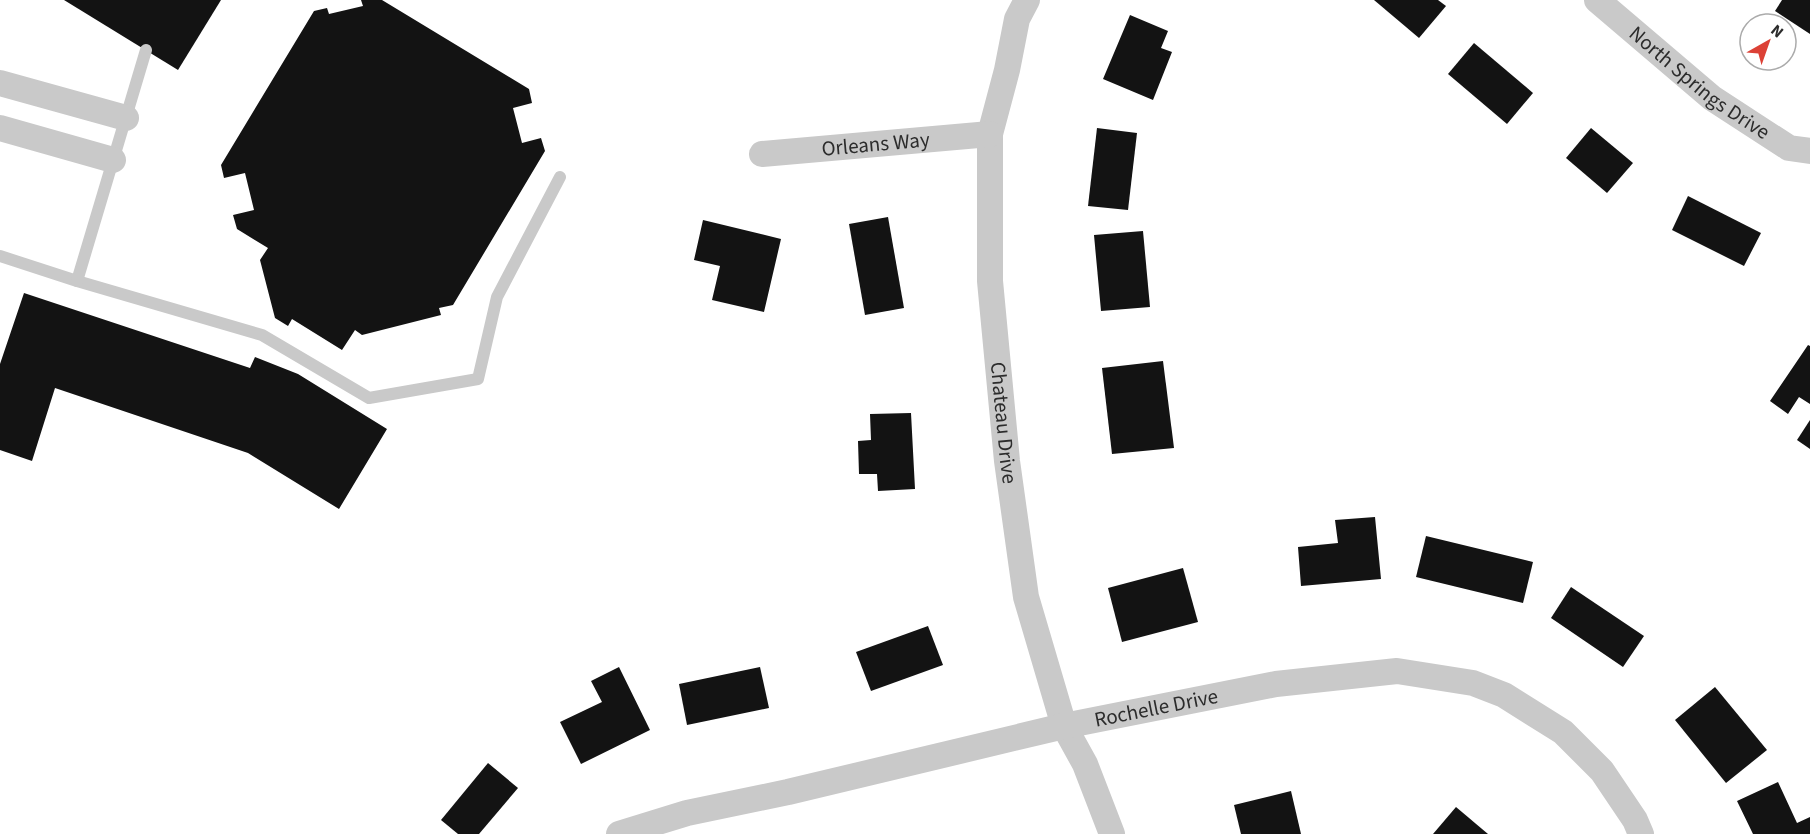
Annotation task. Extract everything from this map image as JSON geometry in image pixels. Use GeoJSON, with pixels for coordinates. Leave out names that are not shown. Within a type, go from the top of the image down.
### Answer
{"type":"FeatureCollection","features":[{"type":"Feature","properties":{"kind":"street","name":"Chateau Drive"},"geometry":{"type":"LineString","coordinates":[[1027,0],[1017,19],[1007,70],[990,134],[990,281],[1006,460],[1026,597],[1064,726],[1085,764],[1112,834]]}},
{"type":"Feature","properties":{"kind":"street","name":"North Springs Drive"},"geometry":{"type":"LineString","coordinates":[[1597,0],[1712,98],[1789,148],[1810,151]]}},
{"type":"Feature","properties":{"kind":"street"},"geometry":{"type":"LineString","coordinates":[[0,83],[126,118]]}},
{"type":"Feature","properties":{"kind":"street"},"geometry":{"type":"LineString","coordinates":[[0,128],[113,160]]}},
{"type":"Feature","properties":{"kind":"street","name":"Orleans Way"},"geometry":{"type":"LineString","coordinates":[[762,154],[990,134]]}},
{"type":"Feature","properties":{"kind":"street","name":"Rochelle Drive"},"geometry":{"type":"LineString","coordinates":[[619,834],[687,813],[788,792],[1064,726],[1276,684],[1397,671],[1473,683],[1504,695],[1563,732],[1602,771],[1635,820],[1641,834]]}},
{"type":"Feature","properties":{"kind":"lane"},"geometry":{"type":"LineString","coordinates":[[77,281],[146,50]]}},
{"type":"Feature","properties":{"kind":"lane"},"geometry":{"type":"LineString","coordinates":[[0,256],[262,335],[369,398],[478,379],[498,297],[560,177]]}},
{"type":"Feature","properties":{"kind":"building"},"geometry":{"type":"Polygon","coordinates":[[[64,0],[221,0],[178,70],[64,0]]]}},
{"type":"Feature","properties":{"kind":"building"},"geometry":{"type":"Polygon","coordinates":[[[361,0],[382,0],[529,89],[532,103],[513,108],[522,143],[541,138],[545,151],[453,305],[439,308],[441,315],[362,335],[355,330],[342,350],[292,319],[288,326],[275,318],[260,260],[268,248],[237,229],[233,215],[254,210],[245,173],[224,178],[221,165],[314,11],[327,8],[329,14],[363,6],[361,0]]]}},
{"type":"Feature","properties":{"kind":"building"},"geometry":{"type":"Polygon","coordinates":[[[1374,0],[1438,0],[1446,6],[1419,38],[1374,0]]]}},
{"type":"Feature","properties":{"kind":"building"},"geometry":{"type":"Polygon","coordinates":[[[1782,0],[1810,0],[1810,34],[1798,26],[1798,12],[1775,11],[1782,0]]]}},
{"type":"Feature","properties":{"kind":"building"},"geometry":{"type":"Polygon","coordinates":[[[1130,15],[1168,31],[1161,48],[1172,52],[1153,100],[1103,79],[1130,15]]]}},
{"type":"Feature","properties":{"kind":"building"},"geometry":{"type":"Polygon","coordinates":[[[1474,43],[1533,93],[1507,124],[1448,74],[1474,43]]]}},
{"type":"Feature","properties":{"kind":"building"},"geometry":{"type":"Polygon","coordinates":[[[1097,128],[1137,133],[1128,210],[1088,206],[1097,128]]]}},
{"type":"Feature","properties":{"kind":"building"},"geometry":{"type":"Polygon","coordinates":[[[1591,128],[1633,163],[1607,193],[1566,158],[1591,128]]]}},
{"type":"Feature","properties":{"kind":"building"},"geometry":{"type":"Polygon","coordinates":[[[1688,196],[1761,233],[1744,266],[1672,230],[1688,196]]]}},
{"type":"Feature","properties":{"kind":"building"},"geometry":{"type":"Polygon","coordinates":[[[888,217],[904,308],[865,315],[849,224],[888,217]]]}},
{"type":"Feature","properties":{"kind":"building"},"geometry":{"type":"Polygon","coordinates":[[[703,220],[781,239],[764,312],[712,300],[720,266],[694,260],[703,220]]]}},
{"type":"Feature","properties":{"kind":"building"},"geometry":{"type":"Polygon","coordinates":[[[1143,231],[1150,307],[1101,311],[1094,235],[1143,231]]]}},
{"type":"Feature","properties":{"kind":"building"},"geometry":{"type":"Polygon","coordinates":[[[24,293],[250,368],[255,357],[298,374],[387,429],[339,509],[248,453],[55,388],[32,461],[0,450],[0,364],[24,293]]]}},
{"type":"Feature","properties":{"kind":"building"},"geometry":{"type":"Polygon","coordinates":[[[1808,345],[1810,346],[1810,404],[1799,397],[1788,414],[1770,401],[1808,345]]]}},
{"type":"Feature","properties":{"kind":"building"},"geometry":{"type":"Polygon","coordinates":[[[1163,361],[1174,448],[1112,454],[1102,368],[1163,361]]]}},
{"type":"Feature","properties":{"kind":"building"},"geometry":{"type":"Polygon","coordinates":[[[911,413],[915,489],[878,491],[877,474],[859,474],[858,441],[871,440],[870,414],[911,413]]]}},
{"type":"Feature","properties":{"kind":"building"},"geometry":{"type":"Polygon","coordinates":[[[1810,420],[1810,449],[1797,440],[1810,420]]]}},
{"type":"Feature","properties":{"kind":"building"},"geometry":{"type":"Polygon","coordinates":[[[1375,517],[1381,579],[1301,586],[1298,547],[1338,543],[1335,520],[1375,517]]]}},
{"type":"Feature","properties":{"kind":"building"},"geometry":{"type":"Polygon","coordinates":[[[1426,536],[1533,562],[1523,603],[1416,577],[1426,536]]]}},
{"type":"Feature","properties":{"kind":"building"},"geometry":{"type":"Polygon","coordinates":[[[1183,568],[1198,622],[1122,642],[1108,588],[1183,568]]]}},
{"type":"Feature","properties":{"kind":"building"},"geometry":{"type":"Polygon","coordinates":[[[1571,587],[1644,636],[1623,667],[1551,618],[1571,587]]]}},
{"type":"Feature","properties":{"kind":"building"},"geometry":{"type":"Polygon","coordinates":[[[928,626],[943,665],[871,691],[856,652],[928,626]]]}},
{"type":"Feature","properties":{"kind":"building"},"geometry":{"type":"Polygon","coordinates":[[[619,667],[650,730],[581,764],[560,722],[602,702],[591,681],[619,667]]]}},
{"type":"Feature","properties":{"kind":"building"},"geometry":{"type":"Polygon","coordinates":[[[760,667],[769,708],[687,725],[679,684],[760,667]]]}},
{"type":"Feature","properties":{"kind":"building"},"geometry":{"type":"Polygon","coordinates":[[[1715,687],[1767,750],[1726,783],[1675,720],[1715,687]]]}},
{"type":"Feature","properties":{"kind":"building"},"geometry":{"type":"Polygon","coordinates":[[[488,763],[518,788],[479,834],[458,834],[441,820],[488,763]]]}},
{"type":"Feature","properties":{"kind":"building"},"geometry":{"type":"Polygon","coordinates":[[[1778,782],[1797,823],[1810,817],[1810,834],[1753,834],[1737,801],[1778,782]]]}},
{"type":"Feature","properties":{"kind":"building"},"geometry":{"type":"Polygon","coordinates":[[[1291,791],[1301,834],[1241,834],[1234,805],[1291,791]]]}},
{"type":"Feature","properties":{"kind":"building"},"geometry":{"type":"Polygon","coordinates":[[[1456,807],[1488,834],[1433,834],[1456,807]]]}}]}
